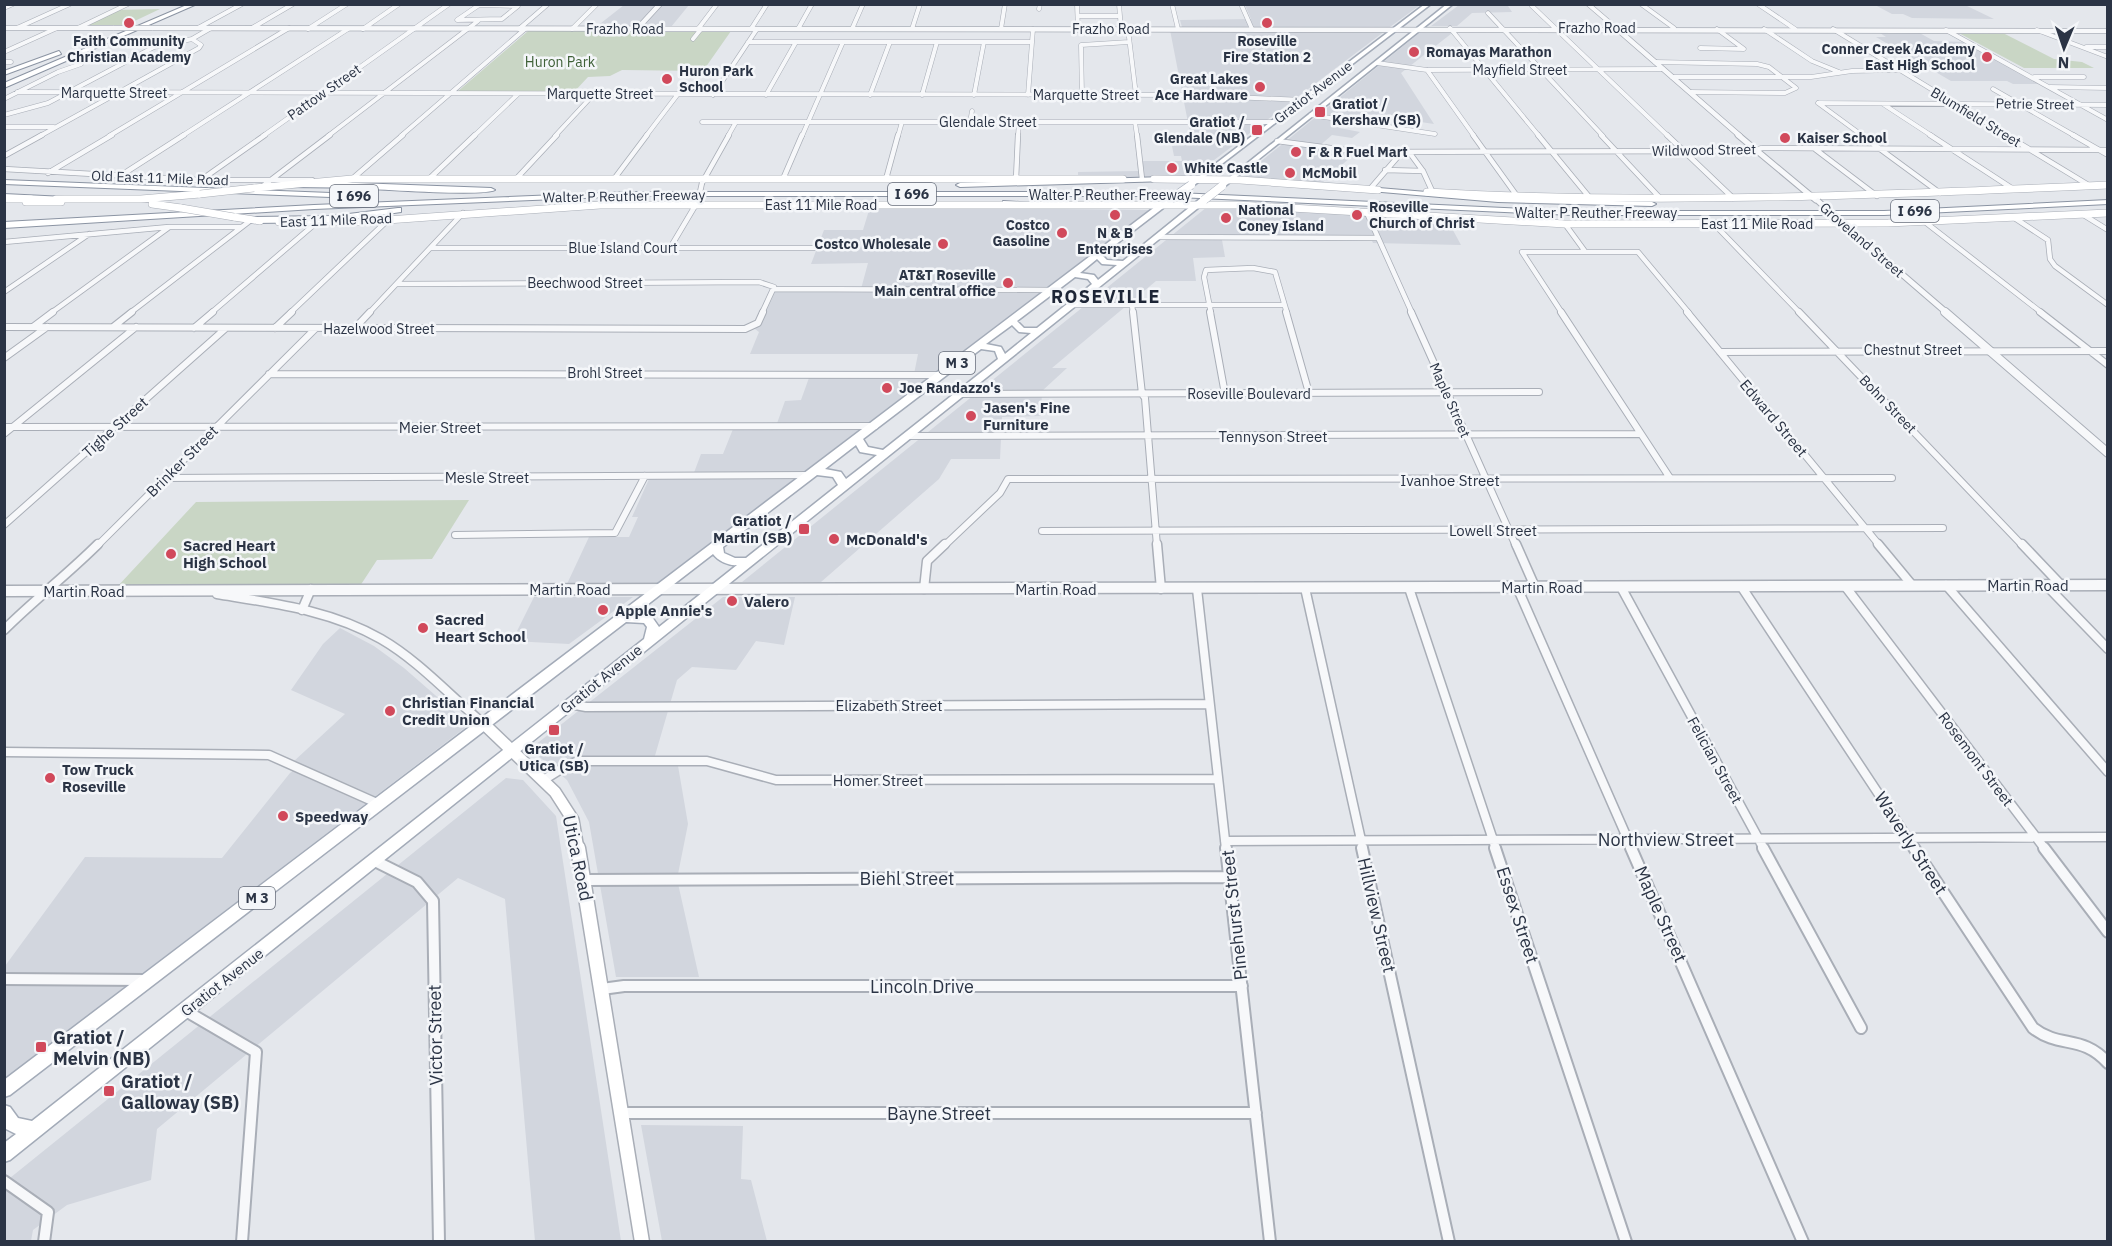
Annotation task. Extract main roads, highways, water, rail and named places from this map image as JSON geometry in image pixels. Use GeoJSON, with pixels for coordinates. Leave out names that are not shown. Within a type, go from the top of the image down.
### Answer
{"type":"FeatureCollection","features":[{"type":"Feature","properties":{"kind":"highway"},"geometry":{"type":"LineString","coordinates":[[4,80],[183,4]]}},
{"type":"Feature","properties":{"kind":"highway"},"geometry":{"type":"LineString","coordinates":[[4,86],[195,4]]}},
{"type":"Feature","properties":{"kind":"highway"},"geometry":{"type":"LineString","coordinates":[[4,73],[103,38]]}},
{"type":"Feature","properties":{"kind":"highway"},"geometry":{"type":"LineString","coordinates":[[814,189],[1165,179]]}},
{"type":"Feature","properties":{"kind":"highway","name":"Walter P Reuther Freeway"},"geometry":{"type":"LineString","coordinates":[[4,180],[367,197],[574,191],[1200,190],[1509,207],[1809,207],[2108,196]]}},
{"type":"Feature","properties":{"kind":"highway"},"geometry":{"type":"LineString","coordinates":[[274,183],[332,183],[434,191],[574,191]]}},
{"type":"Feature","properties":{"kind":"highway"},"geometry":{"type":"LineString","coordinates":[[1370,189],[1528,201],[1809,207]]}},
{"type":"Feature","properties":{"kind":"highway"},"geometry":{"type":"LineString","coordinates":[[668,194],[1034,204]]}},
{"type":"Feature","properties":{"kind":"highway","name":"Walter P Reuther Freeway"},"geometry":{"type":"LineString","coordinates":[[113,220],[314,207],[668,194],[1167,194],[1508,212],[1884,213],[2108,202]]}},
{"type":"Feature","properties":{"kind":"highway"},"geometry":{"type":"LineString","coordinates":[[251,220],[344,219],[427,205],[566,196]]}},
{"type":"Feature","properties":{"kind":"highway"},"geometry":{"type":"LineString","coordinates":[[4,199],[65,199]]}},
{"type":"Feature","properties":{"kind":"highway"},"geometry":{"type":"LineString","coordinates":[[1376,213],[1538,217],[1723,213]]}},
{"type":"Feature","properties":{"kind":"highway"},"geometry":{"type":"LineString","coordinates":[[4,225],[113,220]]}},
{"type":"Feature","properties":{"kind":"highway"},"geometry":{"type":"LineString","coordinates":[[4,232],[113,220]]}},
{"type":"Feature","properties":{"kind":"main road","name":"Gratiot Avenue"},"geometry":{"type":"LineString","coordinates":[[1194,182],[1429,4]]}},
{"type":"Feature","properties":{"kind":"main road","name":"Gratiot Avenue"},"geometry":{"type":"LineString","coordinates":[[1229,180],[1451,4]]}},
{"type":"Feature","properties":{"kind":"main road"},"geometry":{"type":"LineString","coordinates":[[1417,14],[1437,16]]}},
{"type":"Feature","properties":{"kind":"main road"},"geometry":{"type":"LineString","coordinates":[[1417,14],[1431,20]]}},
{"type":"Feature","properties":{"kind":"main road"},"geometry":{"type":"LineString","coordinates":[[1375,46],[1394,50]]}},
{"type":"Feature","properties":{"kind":"main road"},"geometry":{"type":"LineString","coordinates":[[1366,52],[1386,56]]}},
{"type":"Feature","properties":{"kind":"main road"},"geometry":{"type":"LineString","coordinates":[[1324,85],[1344,89]]}},
{"type":"Feature","properties":{"kind":"main road"},"geometry":{"type":"LineString","coordinates":[[1311,94],[1328,101]]}},
{"type":"Feature","properties":{"kind":"main road"},"geometry":{"type":"LineString","coordinates":[[1284,114],[1308,117]]}},
{"type":"Feature","properties":{"kind":"main road"},"geometry":{"type":"LineString","coordinates":[[1256,135],[1278,141]]}},
{"type":"Feature","properties":{"kind":"main road"},"geometry":{"type":"LineString","coordinates":[[1224,159],[1235,164],[1248,164]]}},
{"type":"Feature","properties":{"kind":"main road","name":"East 11 Mile Road"},"geometry":{"type":"LineString","coordinates":[[65,199],[178,196],[254,188],[274,183],[352,179],[702,181],[1165,179],[1194,182],[1229,180],[1517,196],[1816,199],[2108,185]]}},
{"type":"Feature","properties":{"kind":"main road","name":"M 3"},"geometry":{"type":"LineString","coordinates":[[1201,202],[1229,180]]}},
{"type":"Feature","properties":{"kind":"main road","name":"M 3"},"geometry":{"type":"LineString","coordinates":[[8,1088],[1194,182]]}},
{"type":"Feature","properties":{"kind":"main road"},"geometry":{"type":"LineString","coordinates":[[165,205],[165,201],[178,196]]}},
{"type":"Feature","properties":{"kind":"main road","name":"East 11 Mile Road"},"geometry":{"type":"LineString","coordinates":[[4,199],[165,205],[251,220],[316,223],[570,206],[697,203],[1201,202],[1565,224],[1925,222],[2108,213]]}},
{"type":"Feature","properties":{"kind":"main road","name":"Gratiot Avenue"},"geometry":{"type":"LineString","coordinates":[[4,1154],[1201,202]]}},
{"type":"Feature","properties":{"kind":"main road"},"geometry":{"type":"LineString","coordinates":[[1146,218],[1161,219],[1173,226]]}},
{"type":"Feature","properties":{"kind":"main road"},"geometry":{"type":"LineString","coordinates":[[1097,255],[1106,262],[1124,264]]}},
{"type":"Feature","properties":{"kind":"main road"},"geometry":{"type":"LineString","coordinates":[[1073,274],[1091,277],[1097,285]]}},
{"type":"Feature","properties":{"kind":"main road"},"geometry":{"type":"LineString","coordinates":[[1012,321],[1022,330],[1039,331]]}},
{"type":"Feature","properties":{"kind":"main road"},"geometry":{"type":"LineString","coordinates":[[979,346],[998,349],[1003,359]]}},
{"type":"Feature","properties":{"kind":"main road"},"geometry":{"type":"LineString","coordinates":[[858,438],[864,450],[886,453]]}},
{"type":"Feature","properties":{"kind":"main road"},"geometry":{"type":"LineString","coordinates":[[811,474],[837,474],[842,478],[844,487]]}},
{"type":"Feature","properties":{"kind":"main road"},"geometry":{"type":"LineString","coordinates":[[717,546],[722,558],[733,562],[749,561]]}},
{"type":"Feature","properties":{"kind":"main road"},"geometry":{"type":"LineString","coordinates":[[624,618],[648,620],[653,627],[648,642]]}},
{"type":"Feature","properties":{"kind":"main road","name":"Utica Road"},"geometry":{"type":"LineString","coordinates":[[484,724],[512,752],[545,778],[556,790],[573,820],[585,880],[642,1242]]}},
{"type":"Feature","properties":{"kind":"main road"},"geometry":{"type":"LineString","coordinates":[[8,1088],[4,1111],[7,1120],[13,1125],[35,1129]]}},
{"type":"Feature","properties":{"kind":"place","name":"Faith Community Christian Academy"},"geometry":{"type":"Point","coordinates":[129,23]}},
{"type":"Feature","properties":{"kind":"place","name":"Roseville Fire Station 2"},"geometry":{"type":"Point","coordinates":[1267,23]}},
{"type":"Feature","properties":{"kind":"place","name":"Romayas Marathon"},"geometry":{"type":"Point","coordinates":[1414,52]}},
{"type":"Feature","properties":{"kind":"place","name":"Conner Creek Academy East High School"},"geometry":{"type":"Point","coordinates":[1987,57]}},
{"type":"Feature","properties":{"kind":"place","name":"Huron Park School"},"geometry":{"type":"Point","coordinates":[667,79]}},
{"type":"Feature","properties":{"kind":"place","name":"Great Lakes Ace Hardware"},"geometry":{"type":"Point","coordinates":[1260,87]}},
{"type":"Feature","properties":{"kind":"place","name":"Gratiot / Kershaw (SB)"},"geometry":{"type":"Point","coordinates":[1320,112]}},
{"type":"Feature","properties":{"kind":"place","name":"Gratiot / Glendale (NB)"},"geometry":{"type":"Point","coordinates":[1257,130]}},
{"type":"Feature","properties":{"kind":"place","name":"Kaiser School"},"geometry":{"type":"Point","coordinates":[1785,138]}},
{"type":"Feature","properties":{"kind":"place","name":"F & R Fuel Mart"},"geometry":{"type":"Point","coordinates":[1296,152]}},
{"type":"Feature","properties":{"kind":"place","name":"White Castle"},"geometry":{"type":"Point","coordinates":[1172,168]}},
{"type":"Feature","properties":{"kind":"place","name":"McMobil"},"geometry":{"type":"Point","coordinates":[1290,173]}},
{"type":"Feature","properties":{"kind":"place","name":"N & B Enterprises"},"geometry":{"type":"Point","coordinates":[1115,215]}},
{"type":"Feature","properties":{"kind":"place","name":"Roseville Church of Christ"},"geometry":{"type":"Point","coordinates":[1357,215]}},
{"type":"Feature","properties":{"kind":"place","name":"National Coney Island"},"geometry":{"type":"Point","coordinates":[1226,218]}},
{"type":"Feature","properties":{"kind":"place","name":"Costco Gasoline"},"geometry":{"type":"Point","coordinates":[1062,233]}},
{"type":"Feature","properties":{"kind":"place","name":"Costco Wholesale"},"geometry":{"type":"Point","coordinates":[943,244]}},
{"type":"Feature","properties":{"kind":"place","name":"AT&T Roseville Main central office"},"geometry":{"type":"Point","coordinates":[1008,283]}},
{"type":"Feature","properties":{"kind":"place","name":"Joe Randazzo's"},"geometry":{"type":"Point","coordinates":[887,388]}},
{"type":"Feature","properties":{"kind":"place","name":"Jasen's Fine Furniture"},"geometry":{"type":"Point","coordinates":[971,416]}},
{"type":"Feature","properties":{"kind":"place","name":"Gratiot / Martin (SB)"},"geometry":{"type":"Point","coordinates":[804,529]}},
{"type":"Feature","properties":{"kind":"place","name":"McDonald's"},"geometry":{"type":"Point","coordinates":[834,539]}},
{"type":"Feature","properties":{"kind":"place","name":"Sacred Heart High School"},"geometry":{"type":"Point","coordinates":[171,554]}},
{"type":"Feature","properties":{"kind":"place","name":"Valero"},"geometry":{"type":"Point","coordinates":[732,601]}},
{"type":"Feature","properties":{"kind":"place","name":"Apple Annie's"},"geometry":{"type":"Point","coordinates":[603,610]}},
{"type":"Feature","properties":{"kind":"place","name":"Sacred Heart School"},"geometry":{"type":"Point","coordinates":[423,628]}},
{"type":"Feature","properties":{"kind":"place","name":"Christian Financial Credit Union"},"geometry":{"type":"Point","coordinates":[390,711]}},
{"type":"Feature","properties":{"kind":"place","name":"Gratiot / Utica (SB)"},"geometry":{"type":"Point","coordinates":[554,730]}},
{"type":"Feature","properties":{"kind":"place","name":"Tow Truck Roseville"},"geometry":{"type":"Point","coordinates":[50,778]}},
{"type":"Feature","properties":{"kind":"place","name":"Speedway"},"geometry":{"type":"Point","coordinates":[283,816]}},
{"type":"Feature","properties":{"kind":"place","name":"Gratiot / Melvin (NB)"},"geometry":{"type":"Point","coordinates":[41,1047]}},
{"type":"Feature","properties":{"kind":"place","name":"Gratiot / Galloway (SB)"},"geometry":{"type":"Point","coordinates":[109,1091]}},
{"type":"Feature","properties":{"kind":"district","name":"ROSEVILLE"},"geometry":{"type":"Point","coordinates":[1106,296]}},
{"type":"Feature","properties":{"kind":"park label","name":"Huron Park"},"geometry":{"type":"Point","coordinates":[560,62]}}]}
